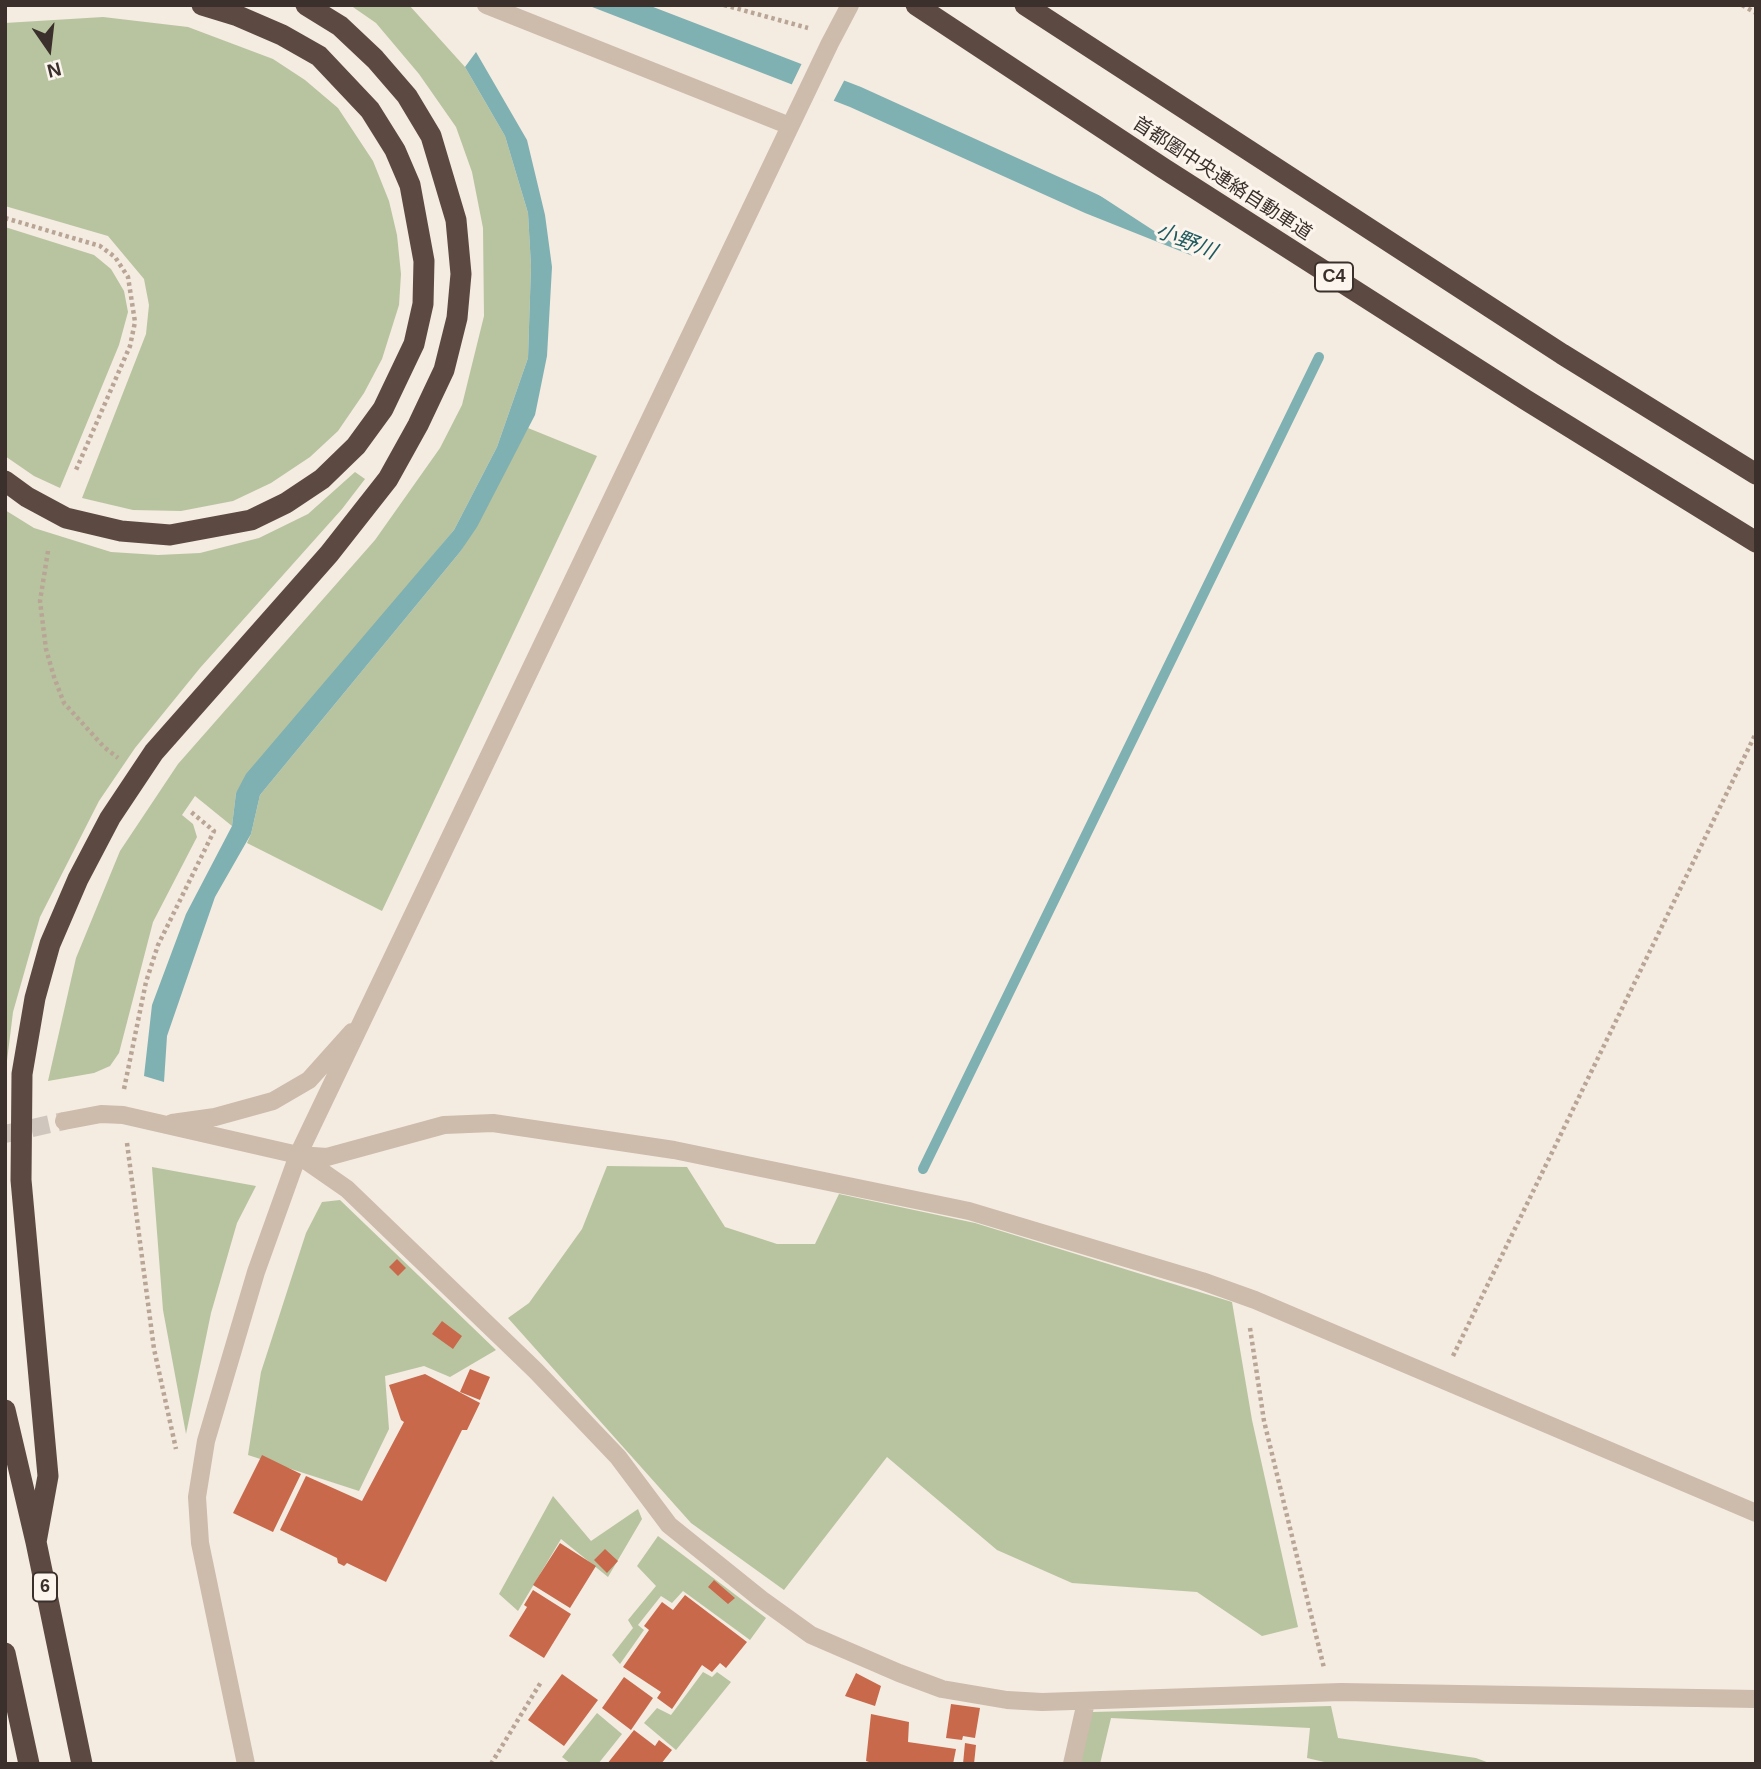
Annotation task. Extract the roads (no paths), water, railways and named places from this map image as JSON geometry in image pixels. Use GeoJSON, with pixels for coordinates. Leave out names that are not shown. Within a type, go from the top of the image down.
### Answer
{"type":"FeatureCollection","features":[{"type":"Feature","properties":{"kind":"highway"},"geometry":{"type":"LineString","coordinates":[[5,481],[27,497],[66,518],[121,531],[170,535],[251,520],[286,503],[322,479],[356,446],[383,409],[414,344],[424,304],[424,261],[410,185],[396,150],[370,110],[319,56],[260,25],[202,5]]}},
{"type":"Feature","properties":{"kind":"highway"},"geometry":{"type":"LineString","coordinates":[[36,1542],[48,1476],[21,1180],[22,1074],[35,998],[50,944],[78,879],[110,818],[154,752],[328,554],[387,479],[418,425],[444,370],[457,318],[461,274],[456,220],[431,136],[407,96],[375,59],[340,26],[306,5]]}},
{"type":"Feature","properties":{"kind":"highway","name":"首都圏中央連絡自動車道"},"geometry":{"type":"LineString","coordinates":[[916,5],[1186,183],[1526,400],[1756,542]]}},
{"type":"Feature","properties":{"kind":"highway","name":"首都圏中央連絡自動車道"},"geometry":{"type":"LineString","coordinates":[[1025,5],[1562,354],[1756,474]]}},
{"type":"Feature","properties":{"kind":"highway","name":"6"},"geometry":{"type":"LineString","coordinates":[[5,1410],[36,1542],[82,1764]]}},
{"type":"Feature","properties":{"kind":"highway"},"geometry":{"type":"LineString","coordinates":[[5,1654],[29,1764]]}},
{"type":"Feature","properties":{"kind":"street"},"geometry":{"type":"LineString","coordinates":[[486,5],[790,126]]}},
{"type":"Feature","properties":{"kind":"street"},"geometry":{"type":"LineString","coordinates":[[246,1764],[200,1543],[197,1497],[206,1441],[256,1272],[298,1155],[850,5]]}},
{"type":"Feature","properties":{"kind":"street"},"geometry":{"type":"LineString","coordinates":[[161,1125],[215,1117],[273,1101],[309,1080],[365,1016]]}},
{"type":"Feature","properties":{"kind":"street"},"geometry":{"type":"LineString","coordinates":[[64,1121],[101,1114],[123,1115],[298,1155],[327,1157],[444,1125],[493,1123],[674,1150],[969,1211],[1202,1281],[1246,1297],[1756,1513]]}},
{"type":"Feature","properties":{"kind":"street"},"geometry":{"type":"LineString","coordinates":[[298,1155],[347,1189],[527,1362],[618,1457],[668,1525],[811,1635],[899,1673],[942,1689],[1007,1700],[1086,1702],[1330,1692],[1756,1699]]}},
{"type":"Feature","properties":{"kind":"street"},"geometry":{"type":"LineString","coordinates":[[1072,1764],[1086,1702]]}},
{"type":"Feature","properties":{"kind":"water","name":"小野川"},"geometry":{"type":"Polygon","coordinates":[[[587,5],[648,5],[861,87],[1519,386],[1085,213],[850,107],[587,5]]]}},
{"type":"Feature","properties":{"kind":"water"},"geometry":{"type":"Polygon","coordinates":[[[476,52],[527,140],[545,215],[552,267],[547,356],[535,415],[477,527],[460,552],[260,795],[251,834],[215,897],[167,1036],[164,1082],[144,1076],[152,1005],[186,914],[232,826],[236,793],[246,774],[454,530],[497,447],[528,358],[531,266],[528,213],[505,136],[465,67],[476,52]]]}},
{"type":"Feature","properties":{"kind":"waterway"},"geometry":{"type":"LineString","coordinates":[[923,1169],[1319,357]]}},
{"type":"Feature","properties":{"kind":"tunnel"},"geometry":{"type":"LineString","coordinates":[[5,1134],[64,1121]]}}]}
